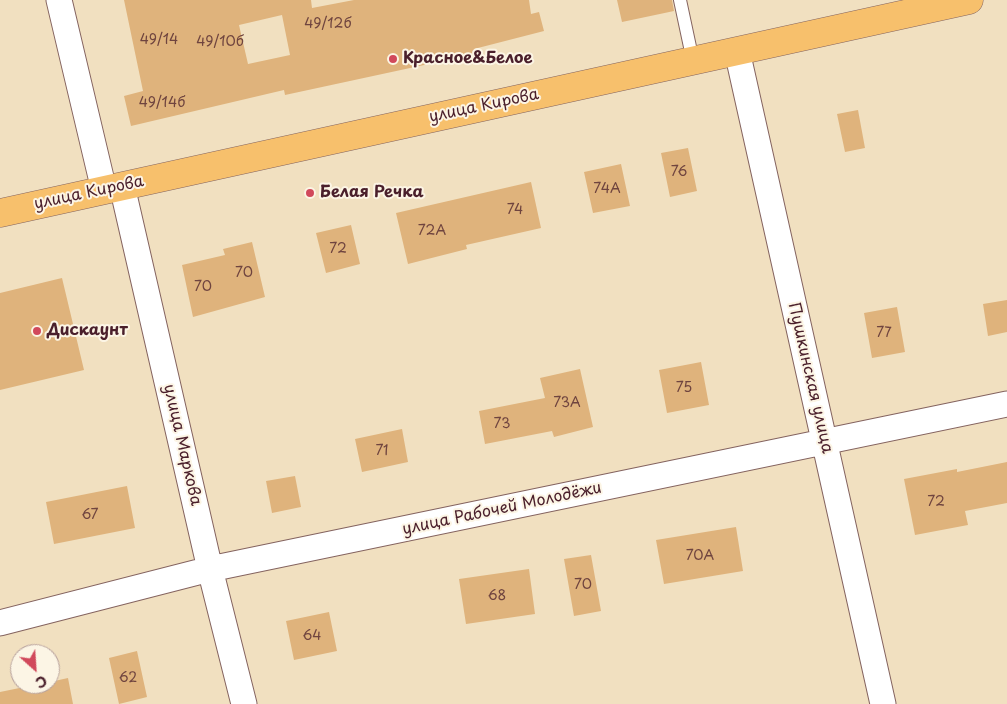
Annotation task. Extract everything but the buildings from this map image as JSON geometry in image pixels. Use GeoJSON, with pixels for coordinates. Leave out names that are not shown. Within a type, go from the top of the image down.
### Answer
{"type":"FeatureCollection","features":[{"type":"Feature","properties":{"kind":"main road","name":"улица Кирова"},"geometry":{"type":"LineString","coordinates":[[0,213],[969,0]]}},
{"type":"Feature","properties":{"kind":"street","name":"улица Маркова"},"geometry":{"type":"LineString","coordinates":[[59,0],[113,188],[244,704]]}},
{"type":"Feature","properties":{"kind":"street","name":"Пушкинская улица"},"geometry":{"type":"LineString","coordinates":[[737,51],[883,704]]}},
{"type":"Feature","properties":{"kind":"street","name":"улица Рабочей Молодёжи"},"geometry":{"type":"LineString","coordinates":[[0,624],[210,569],[1007,404]]}},
{"type":"Feature","properties":{"kind":"lane"},"geometry":{"type":"LineString","coordinates":[[680,0],[693,60]]}},
{"type":"Feature","properties":{"kind":"place","name":"Красное&Белое"},"geometry":{"type":"Point","coordinates":[393,59]}},
{"type":"Feature","properties":{"kind":"place","name":"Белая Речка"},"geometry":{"type":"Point","coordinates":[310,193]}},
{"type":"Feature","properties":{"kind":"place","name":"Дискаунт"},"geometry":{"type":"Point","coordinates":[37,331]}}]}
